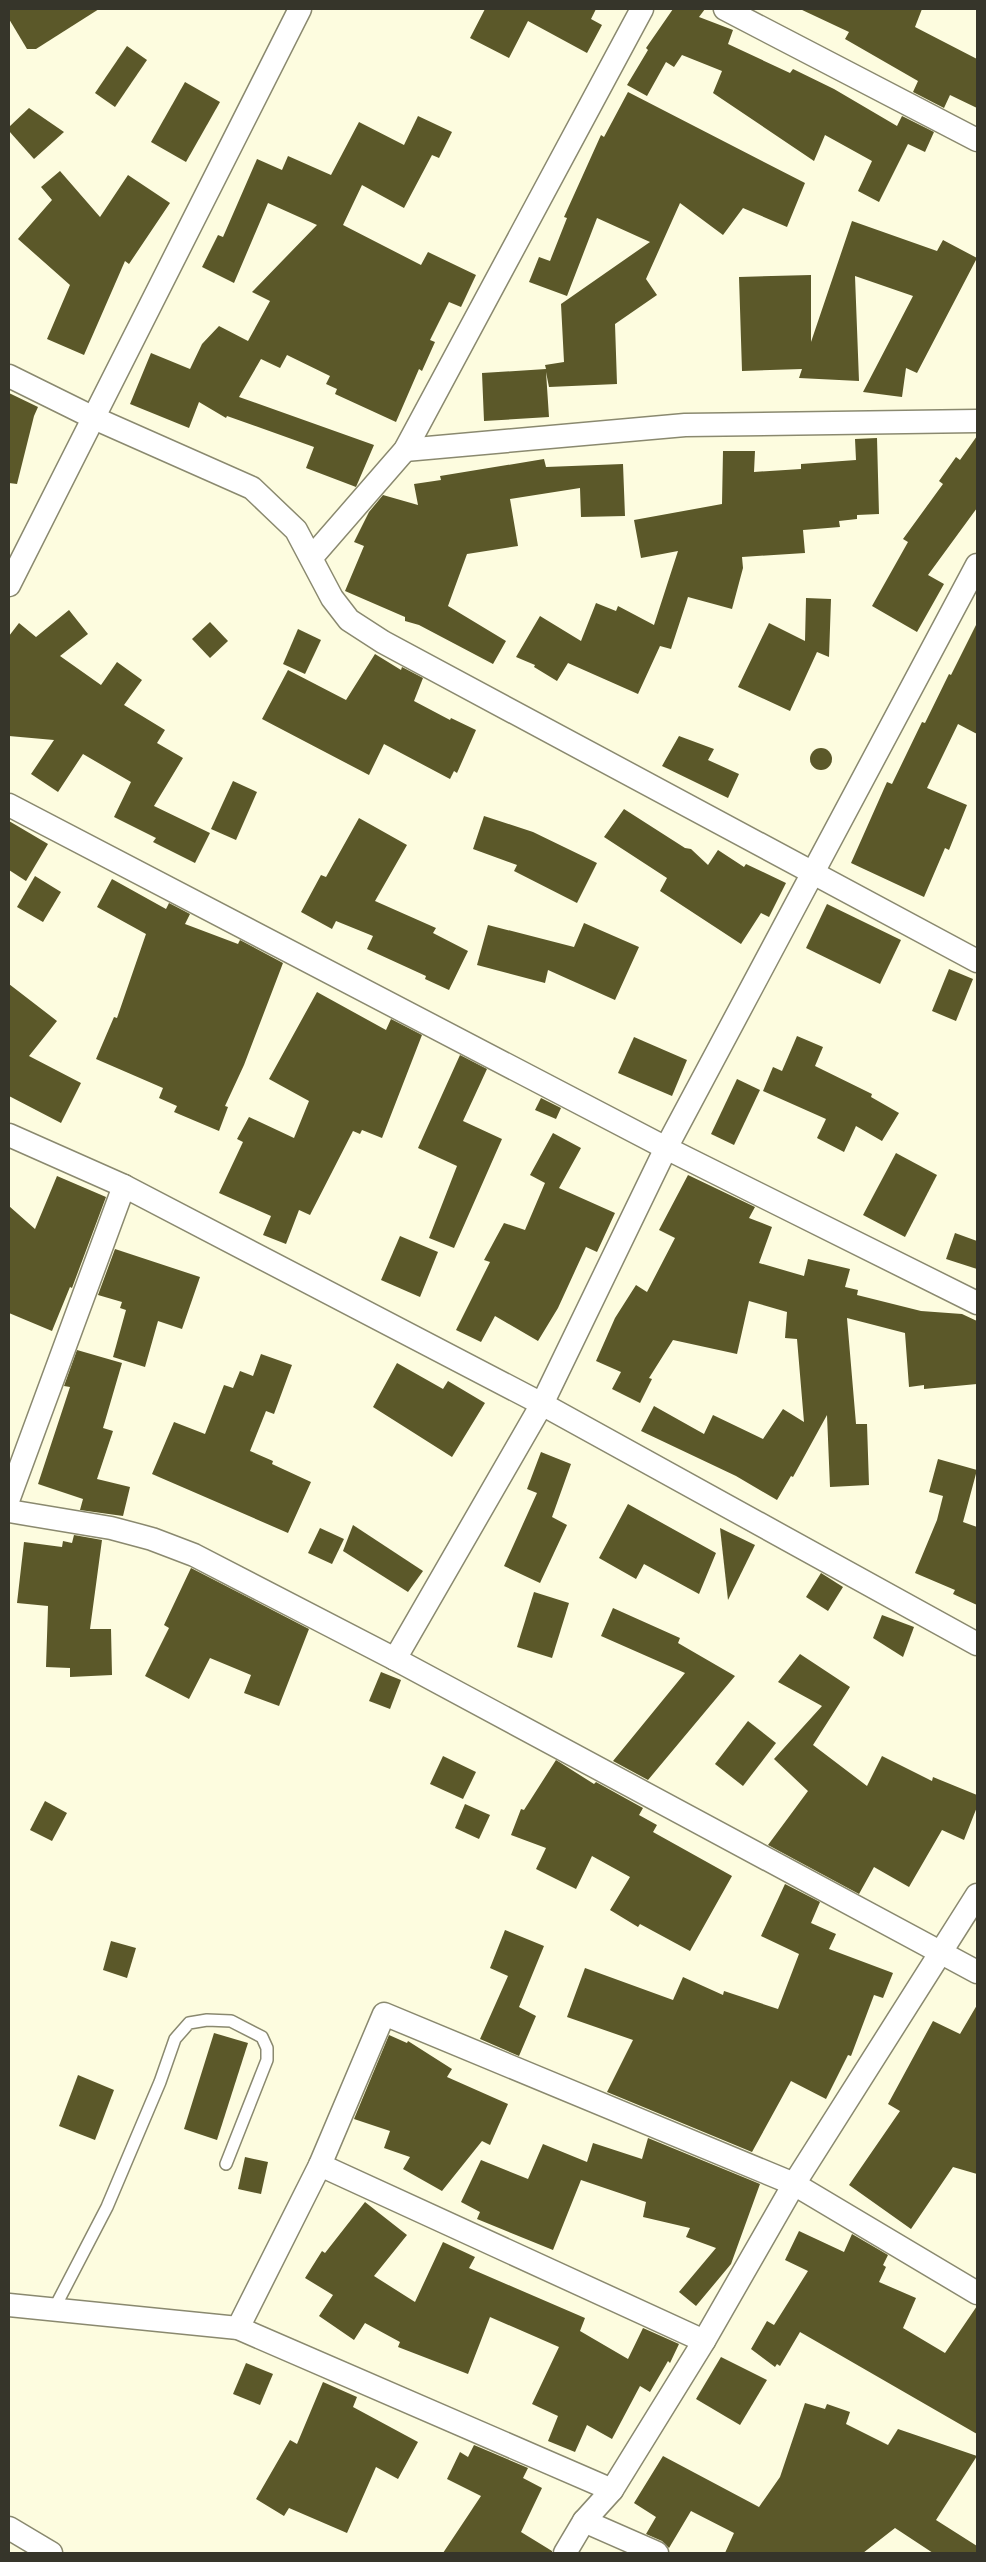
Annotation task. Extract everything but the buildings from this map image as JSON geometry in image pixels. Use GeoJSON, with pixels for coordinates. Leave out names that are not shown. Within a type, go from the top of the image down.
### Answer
{"type":"FeatureCollection","features":[{"type":"Feature","properties":{"kind":"street"},"geometry":{"type":"LineString","coordinates":[[9,584],[300,9]]}},
{"type":"Feature","properties":{"kind":"street"},"geometry":{"type":"LineString","coordinates":[[312,557],[405,450],[642,9]]}},
{"type":"Feature","properties":{"kind":"street"},"geometry":{"type":"LineString","coordinates":[[725,9],[977,140]]}},
{"type":"Feature","properties":{"kind":"street"},"geometry":{"type":"LineString","coordinates":[[9,376],[94,418],[252,488],[296,530],[312,557],[332,598],[349,620],[383,642],[977,961]]}},
{"type":"Feature","properties":{"kind":"street"},"geometry":{"type":"LineString","coordinates":[[405,450],[685,425],[977,422]]}},
{"type":"Feature","properties":{"kind":"street"},"geometry":{"type":"LineString","coordinates":[[395,1659],[542,1404],[666,1148],[815,873],[977,565]]}},
{"type":"Feature","properties":{"kind":"street"},"geometry":{"type":"LineString","coordinates":[[9,805],[666,1148],[977,1303]]}},
{"type":"Feature","properties":{"kind":"street"},"geometry":{"type":"LineString","coordinates":[[9,1135],[124,1186],[542,1404],[977,1644]]}},
{"type":"Feature","properties":{"kind":"street"},"geometry":{"type":"LineString","coordinates":[[9,1498],[124,1186]]}},
{"type":"Feature","properties":{"kind":"street"},"geometry":{"type":"LineString","coordinates":[[9,1511],[111,1528],[152,1539],[194,1555],[395,1659],[977,1972]]}},
{"type":"Feature","properties":{"kind":"street"},"geometry":{"type":"LineString","coordinates":[[565,2553],[584,2521],[612,2490],[704,2341],[794,2184],[977,1895]]}},
{"type":"Feature","properties":{"kind":"street"},"geometry":{"type":"LineString","coordinates":[[238,2328],[320,2165],[384,2014],[794,2184],[977,2294]]}},
{"type":"Feature","properties":{"kind":"street"},"geometry":{"type":"LineString","coordinates":[[320,2165],[704,2341]]}},
{"type":"Feature","properties":{"kind":"street"},"geometry":{"type":"LineString","coordinates":[[9,2305],[238,2328],[612,2490]]}},
{"type":"Feature","properties":{"kind":"street"},"geometry":{"type":"LineString","coordinates":[[584,2521],[657,2553]]}},
{"type":"Feature","properties":{"kind":"street"},"geometry":{"type":"LineString","coordinates":[[9,2528],[52,2553]]}},
{"type":"Feature","properties":{"kind":"lane"},"geometry":{"type":"LineString","coordinates":[[54,2310],[107,2208],[160,2082],[175,2039],[189,2023],[207,2020],[231,2021],[262,2037],[266,2048],[267,2060],[226,2164]]}}]}
